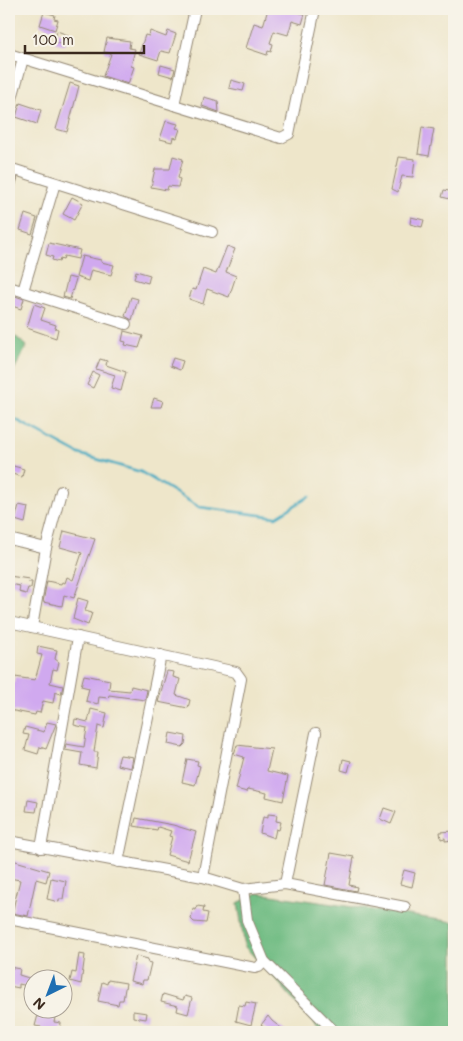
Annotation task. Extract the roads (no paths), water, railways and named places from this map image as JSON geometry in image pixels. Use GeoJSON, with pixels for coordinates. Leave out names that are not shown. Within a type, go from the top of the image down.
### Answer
{"type":"FeatureCollection","features":[{"type":"Feature","properties":{"kind":"street"},"geometry":{"type":"LineString","coordinates":[[174,105],[195,9]]}},
{"type":"Feature","properties":{"kind":"street"},"geometry":{"type":"LineString","coordinates":[[9,54],[281,138],[289,134],[315,9]]}},
{"type":"Feature","properties":{"kind":"street"},"geometry":{"type":"LineString","coordinates":[[9,110],[23,59]]}},
{"type":"Feature","properties":{"kind":"street"},"geometry":{"type":"LineString","coordinates":[[13,169],[212,232]]}},
{"type":"Feature","properties":{"kind":"street"},"geometry":{"type":"LineString","coordinates":[[23,291],[55,183]]}},
{"type":"Feature","properties":{"kind":"street"},"geometry":{"type":"LineString","coordinates":[[9,287],[126,324]]}},
{"type":"Feature","properties":{"kind":"street"},"geometry":{"type":"LineString","coordinates":[[32,627],[46,548],[61,491]]}},
{"type":"Feature","properties":{"kind":"street"},"geometry":{"type":"LineString","coordinates":[[9,539],[46,548]]}},
{"type":"Feature","properties":{"kind":"street"},"geometry":{"type":"LineString","coordinates":[[9,622],[236,672],[241,679],[203,878]]}},
{"type":"Feature","properties":{"kind":"street"},"geometry":{"type":"LineString","coordinates":[[41,848],[78,637]]}},
{"type":"Feature","properties":{"kind":"street"},"geometry":{"type":"LineString","coordinates":[[118,862],[161,656]]}},
{"type":"Feature","properties":{"kind":"street"},"geometry":{"type":"LineString","coordinates":[[285,884],[316,733]]}},
{"type":"Feature","properties":{"kind":"street"},"geometry":{"type":"LineString","coordinates":[[9,841],[203,878],[243,889],[285,884],[405,907]]}},
{"type":"Feature","properties":{"kind":"street"},"geometry":{"type":"LineString","coordinates":[[243,889],[247,920],[264,961],[335,1032]]}},
{"type":"Feature","properties":{"kind":"street"},"geometry":{"type":"LineString","coordinates":[[9,920],[255,968],[259,967],[264,961]]}},
{"type":"Feature","properties":{"kind":"lane"},"geometry":{"type":"LineString","coordinates":[[9,196],[13,169]]}},
{"type":"Feature","properties":{"kind":"waterway"},"geometry":{"type":"LineString","coordinates":[[9,416],[79,454],[141,472],[199,507],[276,517],[310,496]]}}]}
